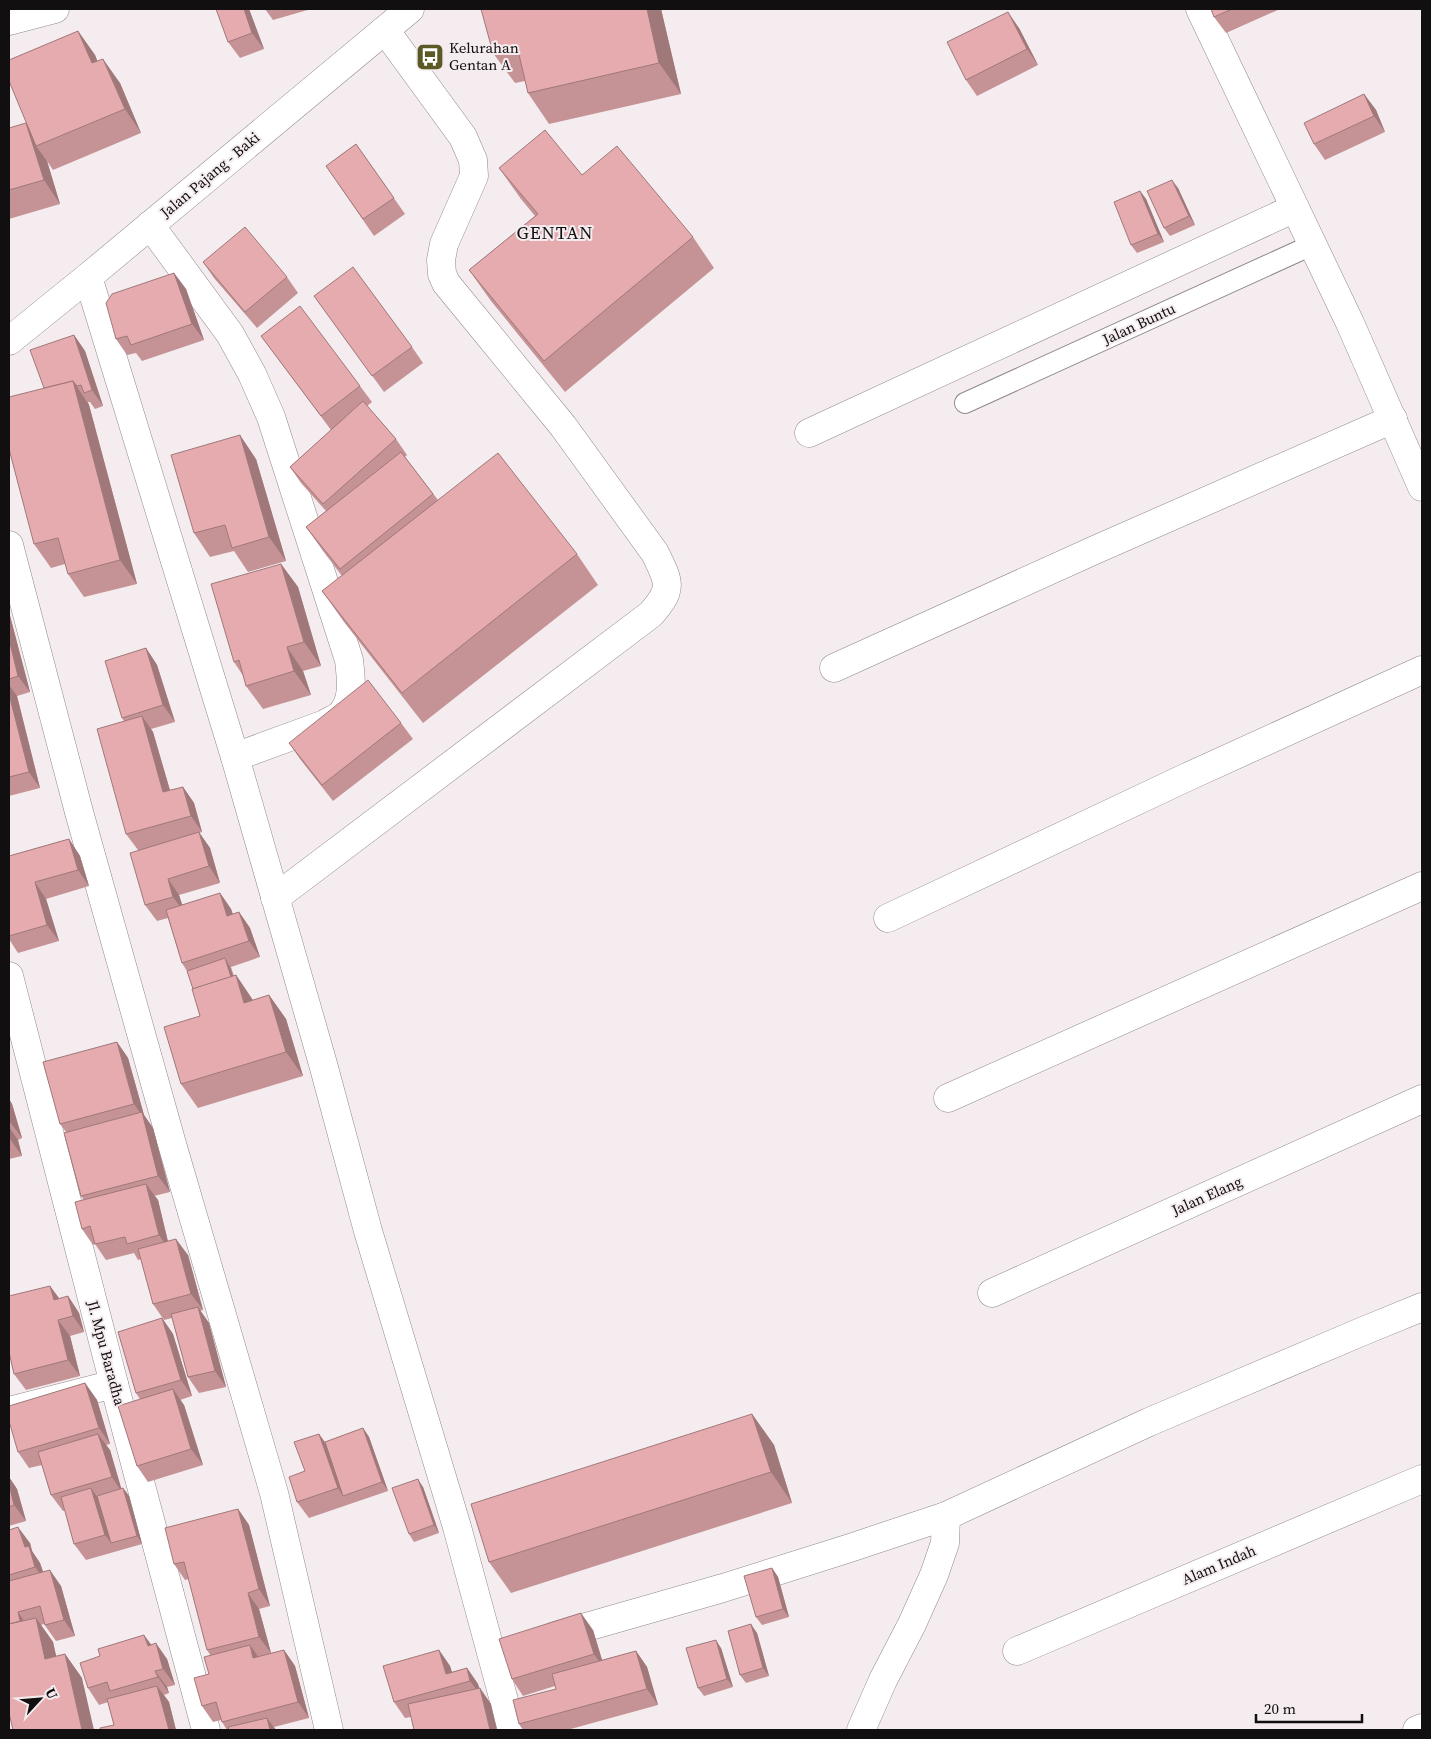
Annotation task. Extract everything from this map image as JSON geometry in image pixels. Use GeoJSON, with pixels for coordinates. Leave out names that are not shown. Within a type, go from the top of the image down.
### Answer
{"type":"FeatureCollection","features":[{"type":"Feature","properties":{"kind":"street"},"geometry":{"type":"LineString","coordinates":[[9,20],[55,9]]}},
{"type":"Feature","properties":{"kind":"street","name":"Jalan Pajang - Baki"},"geometry":{"type":"LineString","coordinates":[[16,335],[410,9]]}},
{"type":"Feature","properties":{"kind":"street"},"geometry":{"type":"LineString","coordinates":[[1200,9],[1393,419],[1422,487]]}},
{"type":"Feature","properties":{"kind":"street"},"geometry":{"type":"LineString","coordinates":[[275,898],[651,614],[666,593],[668,584],[656,552],[563,426],[446,283],[442,274],[444,244],[474,176],[473,160],[463,137],[385,30]]}},
{"type":"Feature","properties":{"kind":"street"},"geometry":{"type":"LineString","coordinates":[[808,433],[1295,208]]}},
{"type":"Feature","properties":{"kind":"street"},"geometry":{"type":"LineString","coordinates":[[150,225],[230,334],[252,374],[271,417],[349,660],[352,684],[349,704],[339,716],[324,724],[235,757]]}},
{"type":"Feature","properties":{"kind":"street"},"geometry":{"type":"LineString","coordinates":[[88,277],[235,757],[323,1064],[368,1231],[466,1523],[491,1654],[512,1730]]}},
{"type":"Feature","properties":{"kind":"street"},"geometry":{"type":"LineString","coordinates":[[834,668],[1097,549],[1393,419]]}},
{"type":"Feature","properties":{"kind":"street"},"geometry":{"type":"LineString","coordinates":[[9,546],[79,812],[172,1144],[274,1493],[329,1730]]}},
{"type":"Feature","properties":{"kind":"street"},"geometry":{"type":"LineString","coordinates":[[888,918],[1184,778],[1422,670]]}},
{"type":"Feature","properties":{"kind":"street"},"geometry":{"type":"LineString","coordinates":[[948,1098],[1422,886]]}},
{"type":"Feature","properties":{"kind":"street","name":"Jl. Mpu Baradha"},"geometry":{"type":"LineString","coordinates":[[9,976],[114,1384],[206,1730]]}},
{"type":"Feature","properties":{"kind":"street","name":"Jalan Elang"},"geometry":{"type":"LineString","coordinates":[[992,1294],[1422,1099]]}},
{"type":"Feature","properties":{"kind":"street"},"geometry":{"type":"LineString","coordinates":[[491,1654],[732,1585],[946,1516],[1149,1422],[1422,1307]]}},
{"type":"Feature","properties":{"kind":"street"},"geometry":{"type":"LineString","coordinates":[[9,1411],[114,1384]]}},
{"type":"Feature","properties":{"kind":"street","name":"Alam Indah"},"geometry":{"type":"LineString","coordinates":[[1016,1650],[1422,1479]]}},
{"type":"Feature","properties":{"kind":"street"},"geometry":{"type":"LineString","coordinates":[[861,1730],[934,1575],[945,1543],[946,1516]]}},
{"type":"Feature","properties":{"kind":"street"},"geometry":{"type":"LineString","coordinates":[[1417,1730],[1422,1728]]}},
{"type":"Feature","properties":{"kind":"lane","name":"Jalan Buntu"},"geometry":{"type":"LineString","coordinates":[[965,404],[1312,245]]}},
{"type":"Feature","properties":{"kind":"building"},"geometry":{"type":"Polygon","coordinates":[[[216,9],[244,9],[252,33],[228,42],[216,9]]]}},
{"type":"Feature","properties":{"kind":"building"},"geometry":{"type":"Polygon","coordinates":[[[481,9],[647,9],[659,63],[528,93],[517,46],[493,53],[481,9]]]}},
{"type":"Feature","properties":{"kind":"building"},"geometry":{"type":"Polygon","coordinates":[[[1211,9],[1232,9],[1214,17],[1211,9]]]}},
{"type":"Feature","properties":{"kind":"building"},"geometry":{"type":"Polygon","coordinates":[[[1008,12],[1027,49],[966,80],[947,42],[1008,12]]]}},
{"type":"Feature","properties":{"kind":"building"},"geometry":{"type":"Polygon","coordinates":[[[78,31],[92,63],[103,59],[125,109],[36,146],[9,81],[9,60],[78,31]]]}},
{"type":"Feature","properties":{"kind":"building"},"geometry":{"type":"Polygon","coordinates":[[[1364,94],[1374,116],[1314,144],[1304,123],[1364,94]]]}},
{"type":"Feature","properties":{"kind":"building"},"geometry":{"type":"Polygon","coordinates":[[[26,123],[44,180],[9,190],[9,128],[26,123]]]}},
{"type":"Feature","properties":{"kind":"building"},"geometry":{"type":"Polygon","coordinates":[[[545,130],[582,175],[617,146],[693,237],[544,361],[469,270],[538,214],[499,168],[545,130]]]}},
{"type":"Feature","properties":{"kind":"building"},"geometry":{"type":"Polygon","coordinates":[[[356,144],[394,198],[363,219],[326,166],[356,144]]]}},
{"type":"Feature","properties":{"kind":"building"},"geometry":{"type":"Polygon","coordinates":[[[1172,180],[1189,216],[1164,228],[1147,191],[1172,180]]]}},
{"type":"Feature","properties":{"kind":"building"},"geometry":{"type":"Polygon","coordinates":[[[1140,191],[1158,234],[1131,245],[1114,202],[1140,191]]]}},
{"type":"Feature","properties":{"kind":"building"},"geometry":{"type":"Polygon","coordinates":[[[245,227],[287,277],[245,312],[203,262],[245,227]]]}},
{"type":"Feature","properties":{"kind":"building"},"geometry":{"type":"Polygon","coordinates":[[[353,267],[412,347],[372,376],[314,296],[353,267]]]}},
{"type":"Feature","properties":{"kind":"building"},"geometry":{"type":"Polygon","coordinates":[[[174,273],[192,324],[131,345],[127,336],[116,339],[106,303],[112,294],[174,273]]]}},
{"type":"Feature","properties":{"kind":"building"},"geometry":{"type":"Polygon","coordinates":[[[300,306],[360,386],[321,416],[261,336],[300,306]]]}},
{"type":"Feature","properties":{"kind":"building"},"geometry":{"type":"Polygon","coordinates":[[[74,335],[92,390],[84,393],[81,385],[77,386],[73,381],[44,388],[30,350],[74,335]]]}},
{"type":"Feature","properties":{"kind":"building"},"geometry":{"type":"Polygon","coordinates":[[[73,381],[120,560],[68,574],[58,538],[34,544],[9,449],[9,397],[73,381]]]}},
{"type":"Feature","properties":{"kind":"building"},"geometry":{"type":"Polygon","coordinates":[[[363,401],[396,439],[323,504],[290,467],[363,401]]]}},
{"type":"Feature","properties":{"kind":"building"},"geometry":{"type":"Polygon","coordinates":[[[240,435],[269,537],[232,548],[225,525],[194,533],[171,455],[240,435]]]}},
{"type":"Feature","properties":{"kind":"building"},"geometry":{"type":"Polygon","coordinates":[[[401,452],[433,494],[340,569],[306,527],[401,452]]]}},
{"type":"Feature","properties":{"kind":"building"},"geometry":{"type":"Polygon","coordinates":[[[498,453],[577,554],[402,693],[322,591],[498,453]]]}},
{"type":"Feature","properties":{"kind":"building"},"geometry":{"type":"Polygon","coordinates":[[[281,564],[304,642],[287,647],[294,671],[246,686],[239,660],[234,662],[211,584],[281,564]]]}},
{"type":"Feature","properties":{"kind":"building"},"geometry":{"type":"Polygon","coordinates":[[[9,639],[18,676],[9,679],[9,639]]]}},
{"type":"Feature","properties":{"kind":"building"},"geometry":{"type":"Polygon","coordinates":[[[146,648],[163,705],[122,718],[105,661],[146,648]]]}},
{"type":"Feature","properties":{"kind":"building"},"geometry":{"type":"Polygon","coordinates":[[[368,680],[401,723],[322,785],[289,743],[368,680]]]}},
{"type":"Feature","properties":{"kind":"building"},"geometry":{"type":"Polygon","coordinates":[[[9,694],[29,772],[9,777],[9,694]]]}},
{"type":"Feature","properties":{"kind":"building"},"geometry":{"type":"Polygon","coordinates":[[[142,716],[163,792],[183,787],[191,816],[126,834],[97,729],[142,716]]]}},
{"type":"Feature","properties":{"kind":"building"},"geometry":{"type":"Polygon","coordinates":[[[199,832],[209,866],[168,879],[173,897],[145,905],[130,853],[199,832]]]}},
{"type":"Feature","properties":{"kind":"building"},"geometry":{"type":"Polygon","coordinates":[[[69,839],[78,870],[35,882],[47,925],[9,936],[9,856],[69,839]]]}},
{"type":"Feature","properties":{"kind":"building"},"geometry":{"type":"Polygon","coordinates":[[[220,893],[227,916],[239,912],[249,941],[182,963],[166,910],[220,893]]]}},
{"type":"Feature","properties":{"kind":"building"},"geometry":{"type":"Polygon","coordinates":[[[225,958],[231,977],[193,989],[187,971],[225,958]]]}},
{"type":"Feature","properties":{"kind":"building"},"geometry":{"type":"Polygon","coordinates":[[[236,975],[244,1003],[269,995],[286,1052],[181,1084],[164,1027],[200,1016],[192,989],[236,975]]]}},
{"type":"Feature","properties":{"kind":"building"},"geometry":{"type":"Polygon","coordinates":[[[117,1042],[134,1104],[60,1124],[43,1062],[117,1042]]]}},
{"type":"Feature","properties":{"kind":"building"},"geometry":{"type":"Polygon","coordinates":[[[142,1112],[158,1176],[81,1196],[64,1133],[142,1112]]]}},
{"type":"Feature","properties":{"kind":"building"},"geometry":{"type":"Polygon","coordinates":[[[146,1184],[159,1235],[127,1244],[125,1237],[95,1244],[90,1226],[82,1229],[75,1202],[146,1184]]]}},
{"type":"Feature","properties":{"kind":"building"},"geometry":{"type":"Polygon","coordinates":[[[176,1239],[191,1294],[153,1304],[138,1249],[176,1239]]]}},
{"type":"Feature","properties":{"kind":"building"},"geometry":{"type":"Polygon","coordinates":[[[50,1286],[54,1300],[68,1296],[73,1316],[58,1320],[68,1360],[14,1374],[9,1352],[9,1296],[50,1286]]]}},
{"type":"Feature","properties":{"kind":"building"},"geometry":{"type":"Polygon","coordinates":[[[198,1307],[215,1371],[188,1377],[171,1314],[198,1307]]]}},
{"type":"Feature","properties":{"kind":"building"},"geometry":{"type":"Polygon","coordinates":[[[162,1318],[181,1380],[136,1393],[118,1332],[162,1318]]]}},
{"type":"Feature","properties":{"kind":"building"},"geometry":{"type":"Polygon","coordinates":[[[85,1383],[99,1428],[18,1452],[9,1421],[9,1406],[85,1383]]]}},
{"type":"Feature","properties":{"kind":"building"},"geometry":{"type":"Polygon","coordinates":[[[173,1389],[191,1449],[137,1466],[118,1406],[173,1389]]]}},
{"type":"Feature","properties":{"kind":"building"},"geometry":{"type":"Polygon","coordinates":[[[752,1414],[771,1472],[489,1562],[471,1504],[752,1414]]]}},
{"type":"Feature","properties":{"kind":"building"},"geometry":{"type":"Polygon","coordinates":[[[363,1428],[382,1482],[343,1496],[325,1442],[363,1428]]]}},
{"type":"Feature","properties":{"kind":"building"},"geometry":{"type":"Polygon","coordinates":[[[98,1434],[112,1477],[51,1495],[38,1452],[98,1434]]]}},
{"type":"Feature","properties":{"kind":"building"},"geometry":{"type":"Polygon","coordinates":[[[319,1434],[338,1488],[297,1502],[289,1477],[305,1471],[294,1442],[319,1434]]]}},
{"type":"Feature","properties":{"kind":"building"},"geometry":{"type":"Polygon","coordinates":[[[418,1479],[434,1525],[409,1534],[392,1488],[418,1479]]]}},
{"type":"Feature","properties":{"kind":"building"},"geometry":{"type":"Polygon","coordinates":[[[9,1484],[14,1505],[9,1507],[9,1484]]]}},
{"type":"Feature","properties":{"kind":"building"},"geometry":{"type":"Polygon","coordinates":[[[91,1488],[105,1535],[74,1544],[61,1497],[91,1488]]]}},
{"type":"Feature","properties":{"kind":"building"},"geometry":{"type":"Polygon","coordinates":[[[123,1488],[137,1536],[111,1543],[97,1496],[123,1488]]]}},
{"type":"Feature","properties":{"kind":"building"},"geometry":{"type":"Polygon","coordinates":[[[238,1509],[259,1589],[248,1593],[259,1637],[207,1650],[184,1562],[174,1564],[165,1528],[238,1509]]]}},
{"type":"Feature","properties":{"kind":"building"},"geometry":{"type":"Polygon","coordinates":[[[18,1527],[25,1547],[29,1546],[35,1567],[9,1575],[9,1530],[18,1527]]]}},
{"type":"Feature","properties":{"kind":"building"},"geometry":{"type":"Polygon","coordinates":[[[772,1568],[783,1609],[756,1617],[744,1576],[772,1568]]]}},
{"type":"Feature","properties":{"kind":"building"},"geometry":{"type":"Polygon","coordinates":[[[50,1570],[64,1620],[45,1625],[40,1606],[18,1612],[20,1621],[9,1624],[9,1581],[50,1570]]]}},
{"type":"Feature","properties":{"kind":"building"},"geometry":{"type":"Polygon","coordinates":[[[581,1613],[594,1654],[512,1679],[499,1639],[581,1613]]]}},
{"type":"Feature","properties":{"kind":"building"},"geometry":{"type":"Polygon","coordinates":[[[36,1618],[45,1659],[65,1654],[82,1730],[13,1730],[9,1713],[9,1624],[36,1618]]]}},
{"type":"Feature","properties":{"kind":"building"},"geometry":{"type":"Polygon","coordinates":[[[751,1624],[763,1668],[740,1675],[728,1631],[751,1624]]]}},
{"type":"Feature","properties":{"kind":"building"},"geometry":{"type":"Polygon","coordinates":[[[144,1635],[148,1646],[156,1643],[163,1669],[155,1671],[158,1677],[110,1691],[107,1682],[88,1688],[80,1663],[100,1656],[98,1649],[144,1635]]]}},
{"type":"Feature","properties":{"kind":"building"},"geometry":{"type":"Polygon","coordinates":[[[716,1640],[727,1679],[698,1688],[686,1648],[716,1640]]]}},
{"type":"Feature","properties":{"kind":"building"},"geometry":{"type":"Polygon","coordinates":[[[250,1645],[253,1658],[284,1650],[298,1702],[222,1722],[216,1702],[202,1706],[194,1678],[209,1674],[204,1657],[250,1645]]]}},
{"type":"Feature","properties":{"kind":"building"},"geometry":{"type":"Polygon","coordinates":[[[439,1650],[446,1674],[467,1668],[470,1681],[394,1702],[383,1666],[439,1650]]]}},
{"type":"Feature","properties":{"kind":"building"},"geometry":{"type":"Polygon","coordinates":[[[636,1651],[647,1689],[519,1724],[513,1700],[556,1689],[552,1674],[636,1651]]]}},
{"type":"Feature","properties":{"kind":"building"},"geometry":{"type":"Polygon","coordinates":[[[157,1686],[169,1730],[101,1730],[100,1728],[114,1725],[107,1699],[157,1686]]]}},
{"type":"Feature","properties":{"kind":"building"},"geometry":{"type":"Polygon","coordinates":[[[480,1688],[490,1730],[414,1730],[408,1704],[480,1688]]]}},
{"type":"Feature","properties":{"kind":"building"},"geometry":{"type":"Polygon","coordinates":[[[267,1718],[270,1730],[229,1730],[228,1727],[267,1718]]]}},
{"type":"Feature","properties":{"kind":"place","name":"Kelurahan Gentan A"},"geometry":{"type":"Point","coordinates":[430,57]}},
{"type":"Feature","properties":{"kind":"district","name":"GENTAN"},"geometry":{"type":"Point","coordinates":[555,233]}}]}
